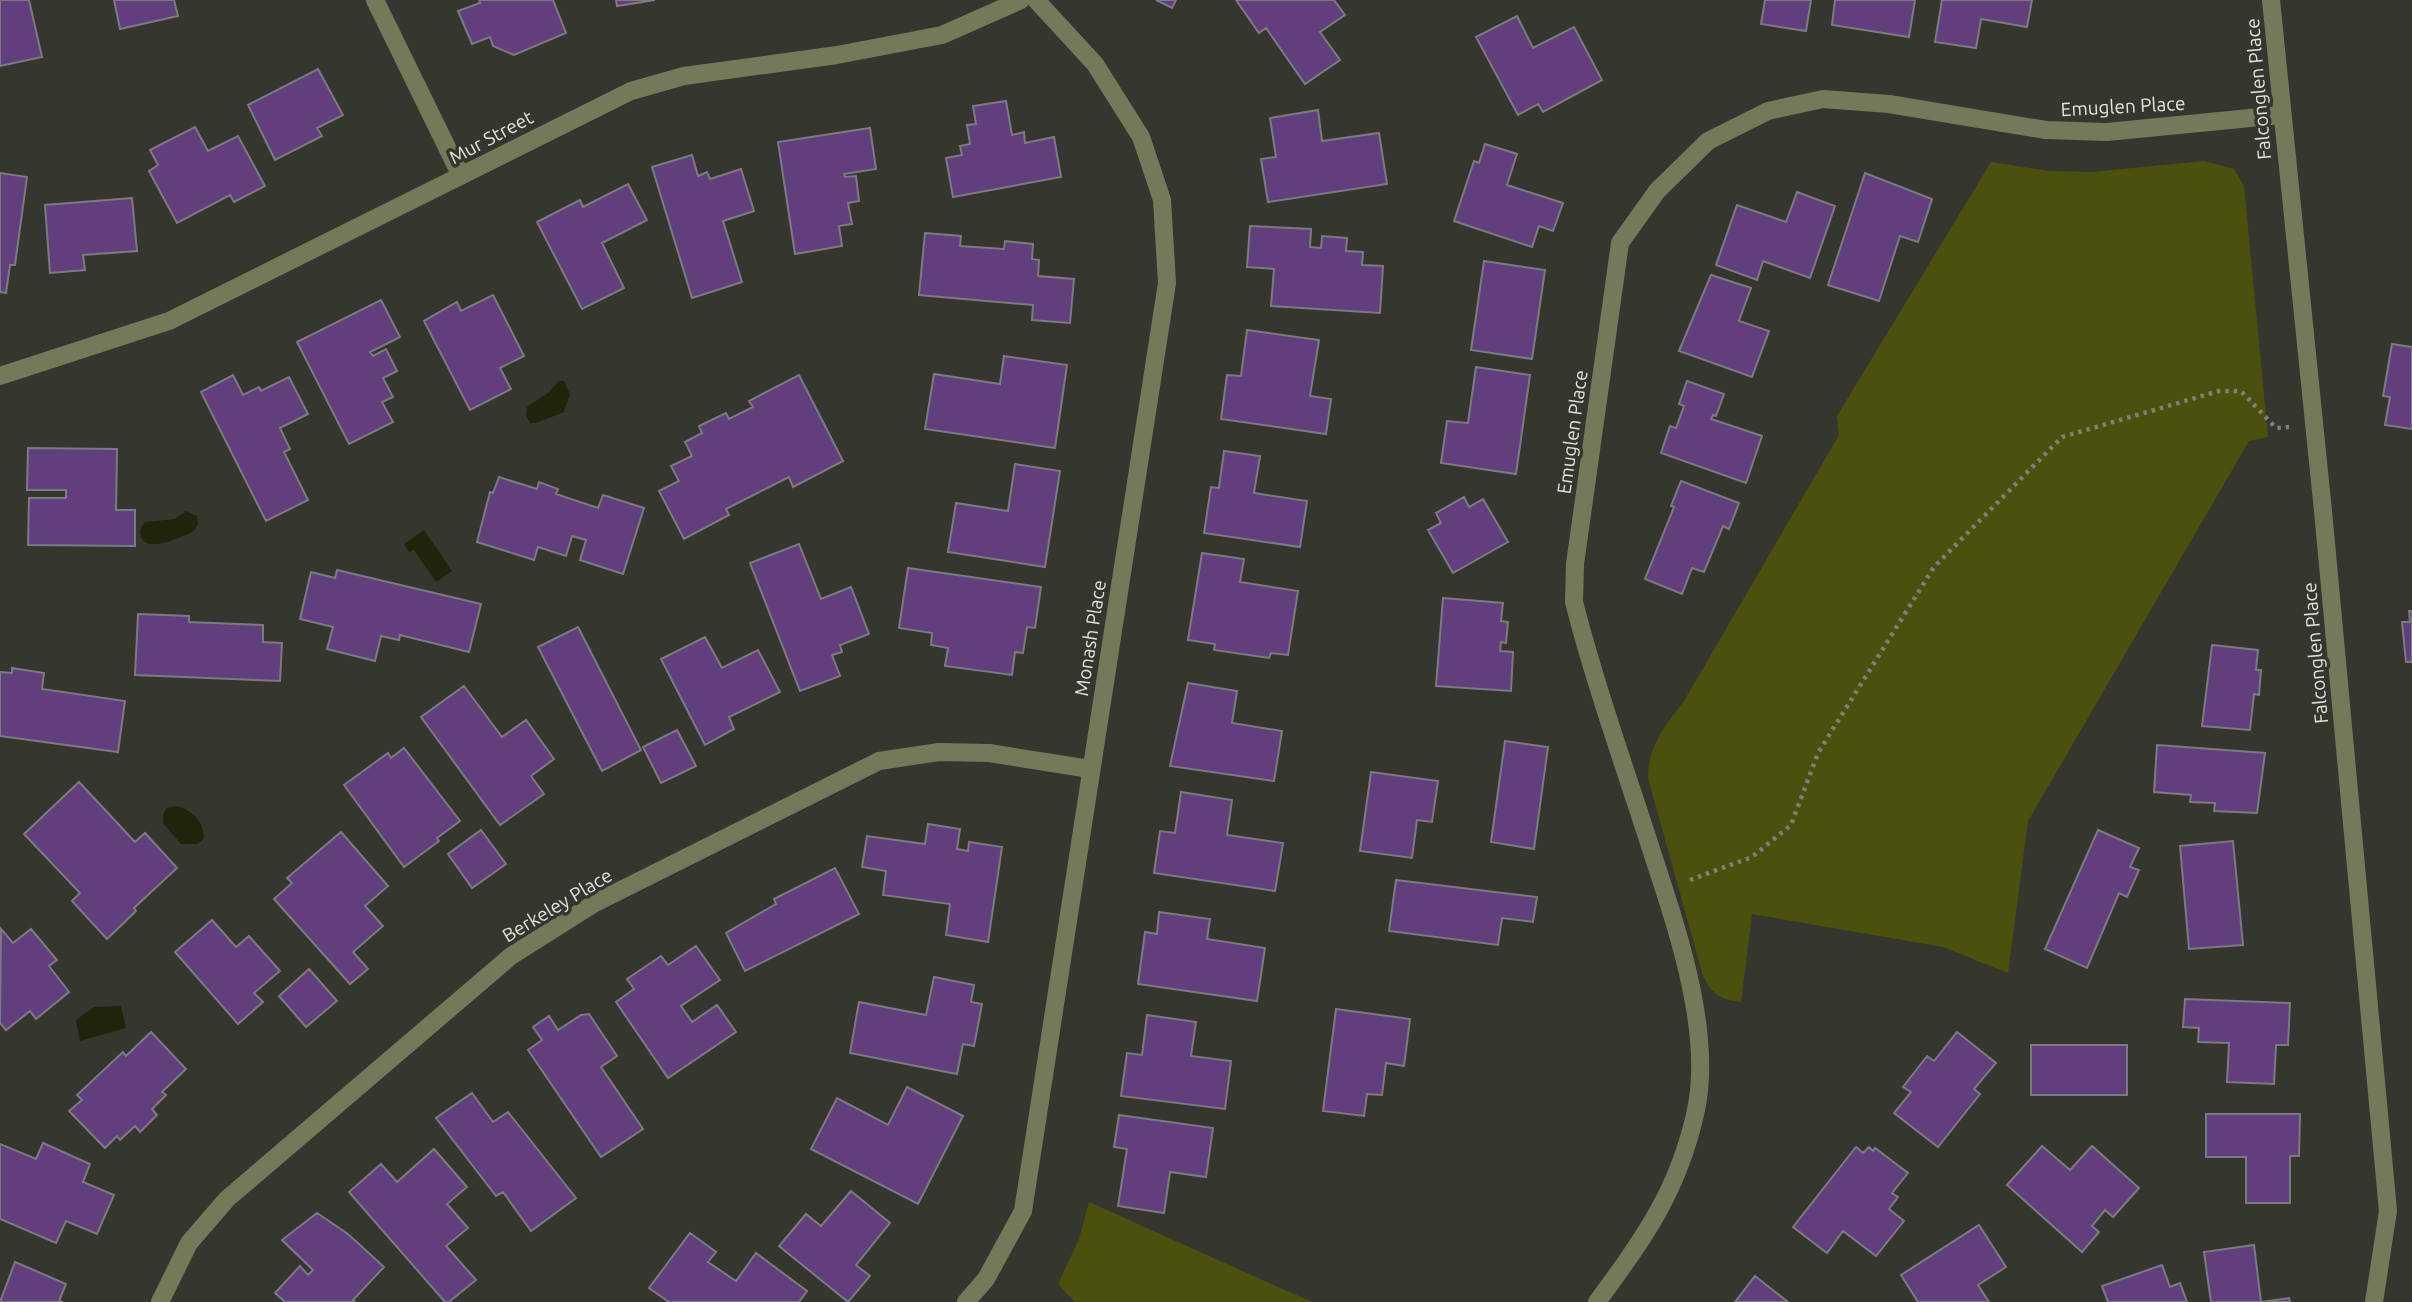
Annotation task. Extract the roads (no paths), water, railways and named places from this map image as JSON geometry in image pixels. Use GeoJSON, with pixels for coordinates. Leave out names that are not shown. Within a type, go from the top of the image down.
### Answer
{"type":"FeatureCollection","features":[{"type":"Feature","properties":{"kind":"street"},"geometry":{"type":"LineString","coordinates":[[375,0],[461,176]]}},
{"type":"Feature","properties":{"kind":"street","name":"Mur Street"},"geometry":{"type":"LineString","coordinates":[[0,376],[169,321],[631,91],[684,76],[837,55],[942,36],[1021,0]]}},
{"type":"Feature","properties":{"kind":"street","name":"Monash Place"},"geometry":{"type":"LineString","coordinates":[[966,1302],[986,1279],[1023,1211],[1167,283],[1162,200],[1140,137],[1095,64],[1036,0]]}},
{"type":"Feature","properties":{"kind":"street","name":"Falconglen Place"},"geometry":{"type":"LineString","coordinates":[[2271,0],[2388,1211],[2374,1302]]}},
{"type":"Feature","properties":{"kind":"street","name":"Emuglen Place"},"geometry":{"type":"LineString","coordinates":[[1597,1302],[1666,1201],[1682,1162],[1697,1108],[1699,1043],[1690,975],[1574,602],[1575,564],[1620,243],[1657,191],[1708,141],[1769,111],[1823,99],[1889,104],[2046,130],[2107,132],[2281,115]]}},
{"type":"Feature","properties":{"kind":"street","name":"Berkeley Place"},"geometry":{"type":"LineString","coordinates":[[160,1302],[189,1243],[227,1199],[511,956],[595,903],[879,761],[939,752],[989,753],[1090,769]]}}]}
